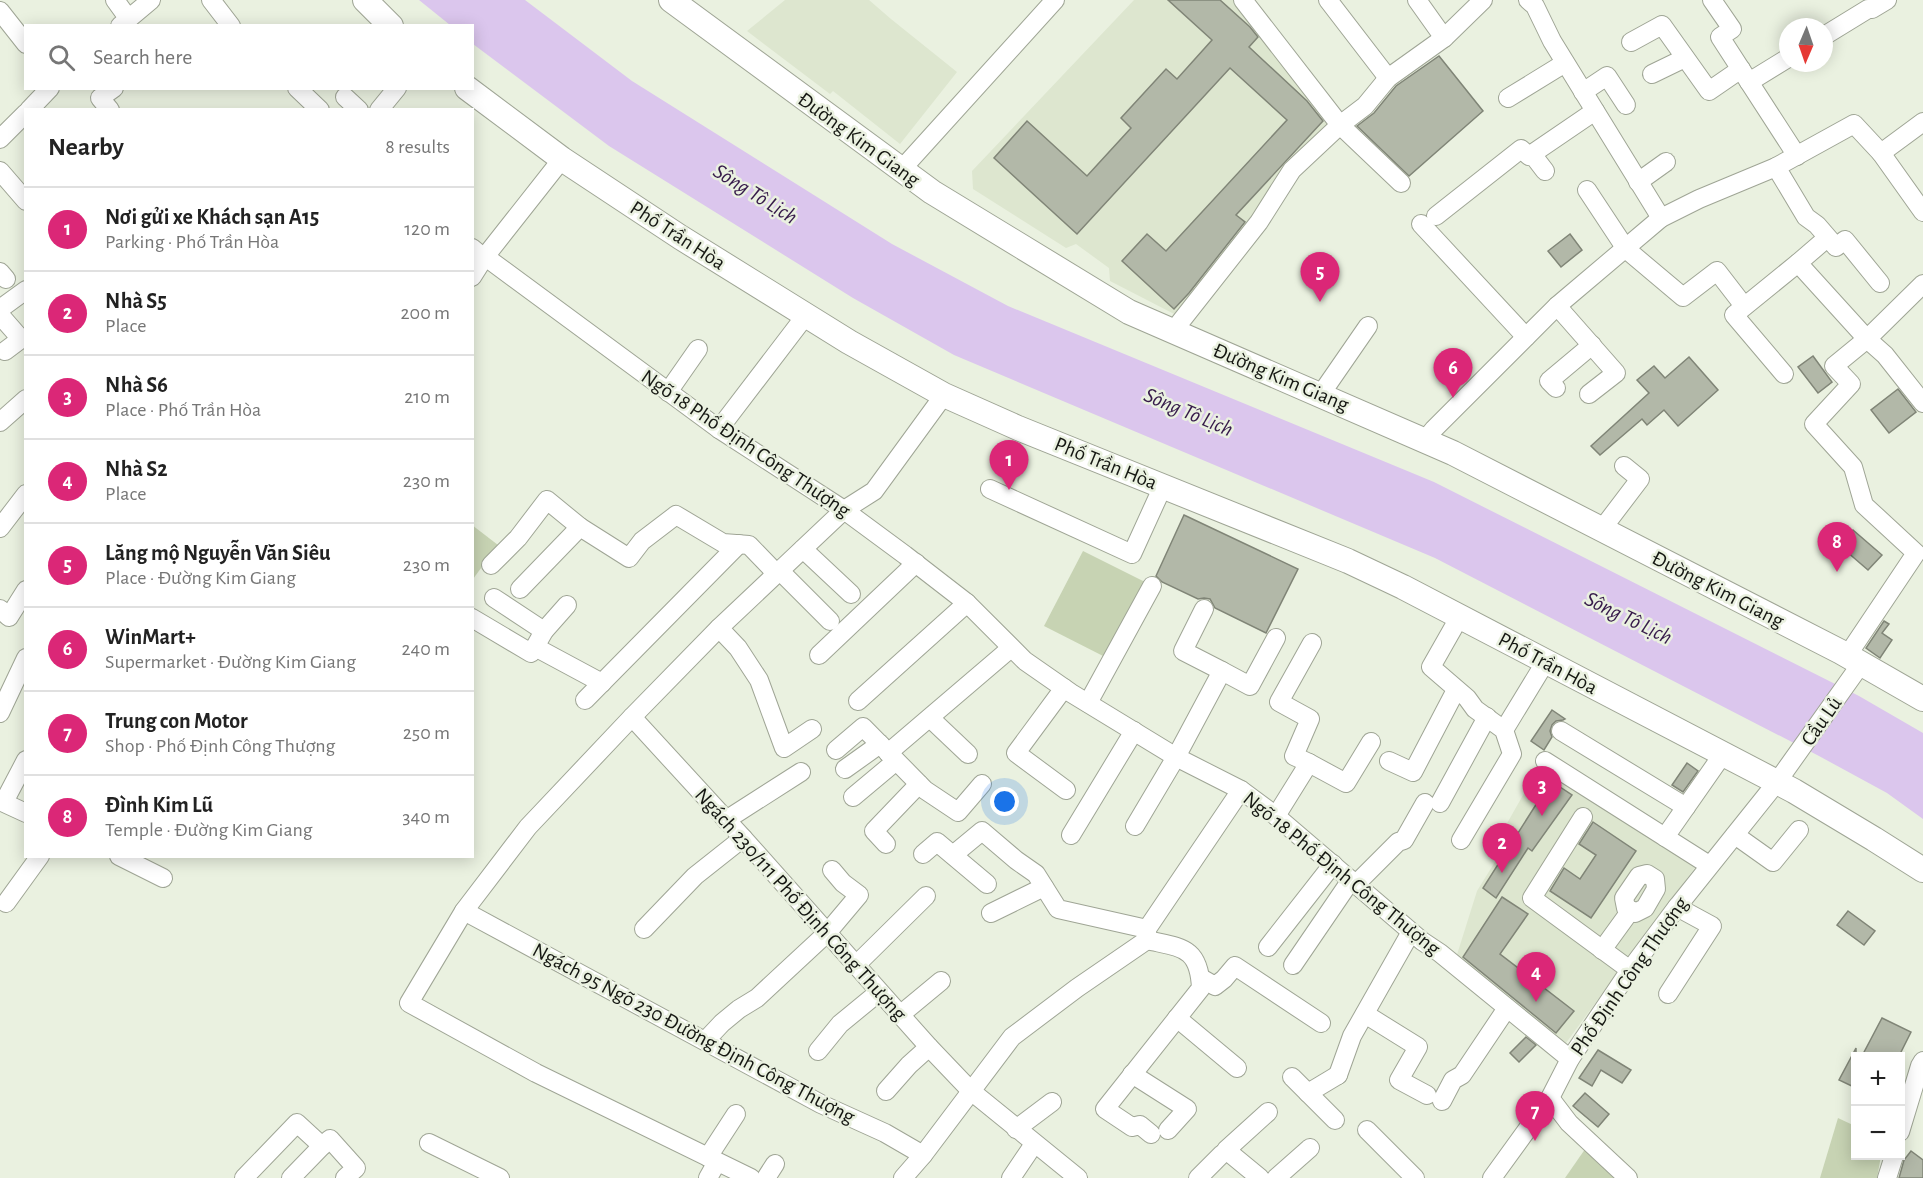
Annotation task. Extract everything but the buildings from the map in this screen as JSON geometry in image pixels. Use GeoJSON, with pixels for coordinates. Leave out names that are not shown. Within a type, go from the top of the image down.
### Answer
{"type":"FeatureCollection","features":[{"type":"Feature","properties":{"kind":"main road"},"geometry":{"type":"LineString","coordinates":[[364,0],[389,24]]}},
{"type":"Feature","properties":{"kind":"main road","name":"Đường Kim Giang"},"geometry":{"type":"LineString","coordinates":[[671,0],[932,192],[1130,312],[1425,440],[1602,529],[1853,666],[1923,699]]}},
{"type":"Feature","properties":{"kind":"main road","name":"Phố Trần Hòa"},"geometry":{"type":"LineString","coordinates":[[470,90],[562,159],[680,237],[857,347],[944,395],[1018,428],[1348,561],[1460,616],[1777,782],[1923,870]]}},
{"type":"Feature","properties":{"kind":"street"},"geometry":{"type":"LineString","coordinates":[[115,0],[124,22],[151,0]]}},
{"type":"Feature","properties":{"kind":"street"},"geometry":{"type":"LineString","coordinates":[[211,0],[229,24]]}},
{"type":"Feature","properties":{"kind":"street"},"geometry":{"type":"LineString","coordinates":[[1243,0],[1340,125],[1401,183]]}},
{"type":"Feature","properties":{"kind":"street"},"geometry":{"type":"LineString","coordinates":[[1328,0],[1388,78]]}},
{"type":"Feature","properties":{"kind":"street"},"geometry":{"type":"LineString","coordinates":[[1174,330],[1259,222],[1292,170],[1340,125],[1365,106],[1388,78],[1444,38],[1483,0]]}},
{"type":"Feature","properties":{"kind":"street"},"geometry":{"type":"LineString","coordinates":[[1712,0],[1732,29],[1720,37],[1797,156]]}},
{"type":"Feature","properties":{"kind":"street"},"geometry":{"type":"LineString","coordinates":[[1833,29],[1865,4],[1872,9],[1887,0]]}},
{"type":"Feature","properties":{"kind":"street"},"geometry":{"type":"LineString","coordinates":[[1415,1],[1444,38]]}},
{"type":"Feature","properties":{"kind":"street"},"geometry":{"type":"LineString","coordinates":[[1535,2],[1565,63],[1661,218]]}},
{"type":"Feature","properties":{"kind":"street"},"geometry":{"type":"LineString","coordinates":[[901,170],[1043,4]]}},
{"type":"Feature","properties":{"kind":"street"},"geometry":{"type":"LineString","coordinates":[[0,11],[24,41]]}},
{"type":"Feature","properties":{"kind":"street"},"geometry":{"type":"LineString","coordinates":[[1631,42],[1662,25],[1709,91],[1779,62]]}},
{"type":"Feature","properties":{"kind":"street"},"geometry":{"type":"LineString","coordinates":[[1652,74],[1685,58]]}},
{"type":"Feature","properties":{"kind":"street"},"geometry":{"type":"LineString","coordinates":[[1508,98],[1565,63]]}},
{"type":"Feature","properties":{"kind":"street"},"geometry":{"type":"LineString","coordinates":[[1583,92],[1608,76],[1626,105]]}},
{"type":"Feature","properties":{"kind":"street"},"geometry":{"type":"LineString","coordinates":[[31,108],[48,90]]}},
{"type":"Feature","properties":{"kind":"street"},"geometry":{"type":"LineString","coordinates":[[108,108],[100,98],[111,90]]}},
{"type":"Feature","properties":{"kind":"street"},"geometry":{"type":"LineString","coordinates":[[299,90],[318,108]]}},
{"type":"Feature","properties":{"kind":"street"},"geometry":{"type":"LineString","coordinates":[[382,108],[395,90]]}},
{"type":"Feature","properties":{"kind":"street"},"geometry":{"type":"LineString","coordinates":[[1526,337],[1428,220],[1521,149],[1529,156],[1595,111]]}},
{"type":"Feature","properties":{"kind":"street"},"geometry":{"type":"LineString","coordinates":[[0,139],[24,115]]}},
{"type":"Feature","properties":{"kind":"street"},"geometry":{"type":"LineString","coordinates":[[1881,153],[1923,122]]}},
{"type":"Feature","properties":{"kind":"street"},"geometry":{"type":"LineString","coordinates":[[1425,440],[1557,306],[1661,218],[1699,199],[1776,167],[1854,124],[1881,153],[1923,212]]}},
{"type":"Feature","properties":{"kind":"street"},"geometry":{"type":"LineString","coordinates":[[1532,154],[1545,171]]}},
{"type":"Feature","properties":{"kind":"street"},"geometry":{"type":"LineString","coordinates":[[474,269],[478,253],[562,159]]}},
{"type":"Feature","properties":{"kind":"street"},"geometry":{"type":"LineString","coordinates":[[1638,182],[1666,162]]}},
{"type":"Feature","properties":{"kind":"street"},"geometry":{"type":"LineString","coordinates":[[1776,167],[1806,217],[1836,247],[1845,240],[1880,283]]}},
{"type":"Feature","properties":{"kind":"street"},"geometry":{"type":"LineString","coordinates":[[0,171],[24,199]]}},
{"type":"Feature","properties":{"kind":"street"},"geometry":{"type":"LineString","coordinates":[[1587,190],[1626,249],[1683,297],[1717,271],[1744,306]]}},
{"type":"Feature","properties":{"kind":"street"},"geometry":{"type":"LineString","coordinates":[[1784,374],[1734,315],[1827,238]]}},
{"type":"Feature","properties":{"kind":"street","name":"Ngõ 18 Phố Định Công Thượng"},"geometry":{"type":"LineString","coordinates":[[478,253],[719,429],[844,510],[916,563],[967,603],[1025,661],[1064,688],[1176,757],[1241,790],[1276,816],[1411,932],[1569,1059]]}},
{"type":"Feature","properties":{"kind":"street"},"geometry":{"type":"LineString","coordinates":[[1798,263],[1867,339],[1885,355],[1923,403]]}},
{"type":"Feature","properties":{"kind":"street"},"geometry":{"type":"LineString","coordinates":[[1867,339],[1923,284]]}},
{"type":"Feature","properties":{"kind":"street"},"geometry":{"type":"LineString","coordinates":[[0,309],[24,291]]}},
{"type":"Feature","properties":{"kind":"street"},"geometry":{"type":"LineString","coordinates":[[1557,306],[1616,373],[1589,394]]}},
{"type":"Feature","properties":{"kind":"street"},"geometry":{"type":"LineString","coordinates":[[0,315],[23,338],[5,351]]}},
{"type":"Feature","properties":{"kind":"street"},"geometry":{"type":"LineString","coordinates":[[719,429],[806,315]]}},
{"type":"Feature","properties":{"kind":"street"},"geometry":{"type":"LineString","coordinates":[[1321,394],[1368,326]]}},
{"type":"Feature","properties":{"kind":"street","name":"Cầu Lủ"},"geometry":{"type":"LineString","coordinates":[[1777,782],[1853,666],[1916,553],[1864,505],[1853,467],[1814,424],[1851,384],[1834,366],[1867,339]]}},
{"type":"Feature","properties":{"kind":"street"},"geometry":{"type":"LineString","coordinates":[[1556,388],[1549,381],[1592,345]]}},
{"type":"Feature","properties":{"kind":"street"},"geometry":{"type":"LineString","coordinates":[[668,392],[698,349]]}},
{"type":"Feature","properties":{"kind":"street"},"geometry":{"type":"LineString","coordinates":[[751,1178],[536,1073],[409,1003],[464,911],[528,827],[719,628],[844,510],[874,491],[944,395]]}},
{"type":"Feature","properties":{"kind":"street"},"geometry":{"type":"LineString","coordinates":[[0,422],[24,401]]}},
{"type":"Feature","properties":{"kind":"street"},"geometry":{"type":"LineString","coordinates":[[1602,529],[1640,479],[1624,466]]}},
{"type":"Feature","properties":{"kind":"street"},"geometry":{"type":"LineString","coordinates":[[990,489],[1132,554],[1163,486]]}},
{"type":"Feature","properties":{"kind":"street"},"geometry":{"type":"LineString","coordinates":[[0,528],[24,497]]}},
{"type":"Feature","properties":{"kind":"street"},"geometry":{"type":"LineString","coordinates":[[491,565],[518,538],[547,500],[580,527],[629,558],[642,541],[676,515],[723,543],[749,545],[830,621]]}},
{"type":"Feature","properties":{"kind":"street"},"geometry":{"type":"LineString","coordinates":[[520,590],[580,527]]}},
{"type":"Feature","properties":{"kind":"street"},"geometry":{"type":"LineString","coordinates":[[585,700],[739,544]]}},
{"type":"Feature","properties":{"kind":"street"},"geometry":{"type":"LineString","coordinates":[[803,549],[851,594]]}},
{"type":"Feature","properties":{"kind":"street"},"geometry":{"type":"LineString","coordinates":[[819,655],[916,563]]}},
{"type":"Feature","properties":{"kind":"street"},"geometry":{"type":"LineString","coordinates":[[1088,703],[1152,586]]}},
{"type":"Feature","properties":{"kind":"street"},"geometry":{"type":"LineString","coordinates":[[3,619],[24,593]]}},
{"type":"Feature","properties":{"kind":"street"},"geometry":{"type":"LineString","coordinates":[[494,598],[540,639],[602,683]]}},
{"type":"Feature","properties":{"kind":"street"},"geometry":{"type":"LineString","coordinates":[[858,700],[967,603]]}},
{"type":"Feature","properties":{"kind":"street"},"geometry":{"type":"LineString","coordinates":[[474,619],[531,653],[567,604]]}},
{"type":"Feature","properties":{"kind":"street"},"geometry":{"type":"LineString","coordinates":[[1204,609],[1183,651],[1250,686],[1276,638]]}},
{"type":"Feature","properties":{"kind":"street"},"geometry":{"type":"LineString","coordinates":[[1460,616],[1431,667],[1467,698],[1475,709],[1504,730],[1512,753],[1461,840]]}},
{"type":"Feature","properties":{"kind":"street"},"geometry":{"type":"LineString","coordinates":[[719,628],[738,648],[759,680],[784,748],[812,729]]}},
{"type":"Feature","properties":{"kind":"street"},"geometry":{"type":"LineString","coordinates":[[1312,643],[1280,702],[1310,719],[1294,756],[1346,783],[1371,742]]}},
{"type":"Feature","properties":{"kind":"street"},"geometry":{"type":"LineString","coordinates":[[854,797],[888,753],[1011,648]]}},
{"type":"Feature","properties":{"kind":"street"},"geometry":{"type":"LineString","coordinates":[[1504,730],[1546,661]]}},
{"type":"Feature","properties":{"kind":"street"},"geometry":{"type":"LineString","coordinates":[[0,712],[24,662]]}},
{"type":"Feature","properties":{"kind":"street"},"geometry":{"type":"LineString","coordinates":[[1135,826],[1176,757],[1222,671]]}},
{"type":"Feature","properties":{"kind":"street"},"geometry":{"type":"LineString","coordinates":[[1064,688],[1016,753],[1066,790]]}},
{"type":"Feature","properties":{"kind":"street"},"geometry":{"type":"LineString","coordinates":[[1389,762],[1413,772],[1456,690]]}},
{"type":"Feature","properties":{"kind":"street","name":"Ngách 230/111 Phố Định Công Thượng"},"geometry":{"type":"LineString","coordinates":[[632,717],[743,838],[928,1047],[971,1091],[1078,1178]]}},
{"type":"Feature","properties":{"kind":"street"},"geometry":{"type":"LineString","coordinates":[[1293,965],[1354,882],[1398,842],[1404,840],[1433,803],[1487,717]]}},
{"type":"Feature","properties":{"kind":"street"},"geometry":{"type":"LineString","coordinates":[[930,718],[968,754]]}},
{"type":"Feature","properties":{"kind":"street"},"geometry":{"type":"LineString","coordinates":[[836,750],[863,727],[919,784],[958,812],[982,784]]}},
{"type":"Feature","properties":{"kind":"street"},"geometry":{"type":"LineString","coordinates":[[1071,835],[1134,731]]}},
{"type":"Feature","properties":{"kind":"street"},"geometry":{"type":"LineString","coordinates":[[1561,731],[1686,807]]}},
{"type":"Feature","properties":{"kind":"street"},"geometry":{"type":"LineString","coordinates":[[844,769],[888,753]]}},
{"type":"Feature","properties":{"kind":"street"},"geometry":{"type":"LineString","coordinates":[[1665,837],[1723,754]]}},
{"type":"Feature","properties":{"kind":"street"},"geometry":{"type":"LineString","coordinates":[[1545,761],[1709,865]]}},
{"type":"Feature","properties":{"kind":"street"},"geometry":{"type":"LineString","coordinates":[[24,763],[2,801],[24,812]]}},
{"type":"Feature","properties":{"kind":"street"},"geometry":{"type":"LineString","coordinates":[[1276,816],[1309,763]]}},
{"type":"Feature","properties":{"kind":"street"},"geometry":{"type":"LineString","coordinates":[[726,820],[801,772]]}},
{"type":"Feature","properties":{"kind":"street","name":"Phố Định Công Thượng"},"geometry":{"type":"LineString","coordinates":[[1492,1178],[1550,1098],[1569,1059],[1630,970],[1709,865],[1777,782]]}},
{"type":"Feature","properties":{"kind":"street"},"geometry":{"type":"LineString","coordinates":[[886,844],[874,831],[919,784]]}},
{"type":"Feature","properties":{"kind":"street"},"geometry":{"type":"LineString","coordinates":[[903,1178],[1012,1037],[1147,934],[1241,790]]}},
{"type":"Feature","properties":{"kind":"street"},"geometry":{"type":"LineString","coordinates":[[1583,816],[1532,898],[1630,970]]}},
{"type":"Feature","properties":{"kind":"street"},"geometry":{"type":"LineString","coordinates":[[1735,835],[1773,862],[1799,830]]}},
{"type":"Feature","properties":{"kind":"street"},"geometry":{"type":"LineString","coordinates":[[953,855],[982,831],[1036,874],[1058,909],[1147,934],[1183,948],[1192,955],[1199,969],[1201,988],[1176,1018],[1132,1074],[1105,1109],[1132,1127],[1140,1125],[1160,1132],[1187,1108],[1132,1074]]}},
{"type":"Feature","properties":{"kind":"street"},"geometry":{"type":"LineString","coordinates":[[644,929],[695,876],[743,838]]}},
{"type":"Feature","properties":{"kind":"street"},"geometry":{"type":"LineString","coordinates":[[923,854],[937,842],[987,884]]}},
{"type":"Feature","properties":{"kind":"street"},"geometry":{"type":"LineString","coordinates":[[6,903],[38,858]]}},
{"type":"Feature","properties":{"kind":"street"},"geometry":{"type":"LineString","coordinates":[[123,858],[163,878]]}},
{"type":"Feature","properties":{"kind":"street"},"geometry":{"type":"LineString","coordinates":[[1268,947],[1333,864]]}},
{"type":"Feature","properties":{"kind":"street"},"geometry":{"type":"LineString","coordinates":[[706,1040],[739,1009],[757,998],[827,933],[859,896],[832,870]]}},
{"type":"Feature","properties":{"kind":"street"},"geometry":{"type":"LineString","coordinates":[[1647,874],[1655,879],[1656,889],[1650,899],[1645,908],[1635,913],[1626,908],[1624,898],[1639,876],[1647,874]]}},
{"type":"Feature","properties":{"kind":"street"},"geometry":{"type":"LineString","coordinates":[[991,913],[1044,887]]}},
{"type":"Feature","properties":{"kind":"street"},"geometry":{"type":"LineString","coordinates":[[856,965],[926,896]]}},
{"type":"Feature","properties":{"kind":"street"},"geometry":{"type":"LineString","coordinates":[[1650,899],[1712,926],[1668,994]]}},
{"type":"Feature","properties":{"kind":"street"},"geometry":{"type":"LineString","coordinates":[[1602,950],[1631,910]]}},
{"type":"Feature","properties":{"kind":"street","name":"Ngách 95 Ngõ 230 Đường Định Công Thượng"},"geometry":{"type":"LineString","coordinates":[[464,911],[829,1108],[885,1133],[923,1155]]}},
{"type":"Feature","properties":{"kind":"street"},"geometry":{"type":"LineString","coordinates":[[1308,1093],[1345,1077],[1352,1036],[1411,932]]}},
{"type":"Feature","properties":{"kind":"street"},"geometry":{"type":"LineString","coordinates":[[1201,978],[1215,986],[1235,966],[1321,1023]]}},
{"type":"Feature","properties":{"kind":"street"},"geometry":{"type":"LineString","coordinates":[[900,1015],[941,981]]}},
{"type":"Feature","properties":{"kind":"street"},"geometry":{"type":"LineString","coordinates":[[818,1051],[840,1024],[879,992]]}},
{"type":"Feature","properties":{"kind":"street"},"geometry":{"type":"LineString","coordinates":[[1365,1014],[1418,1047],[1399,1080],[1435,1098],[1453,1080],[1462,1075],[1507,1008]]}},
{"type":"Feature","properties":{"kind":"street"},"geometry":{"type":"LineString","coordinates":[[1176,1018],[1237,1068]]}},
{"type":"Feature","properties":{"kind":"street"},"geometry":{"type":"LineString","coordinates":[[886,1091],[928,1047]]}},
{"type":"Feature","properties":{"kind":"street"},"geometry":{"type":"LineString","coordinates":[[1905,1116],[1921,1063]]}},
{"type":"Feature","properties":{"kind":"street"},"geometry":{"type":"LineString","coordinates":[[1292,1077],[1335,1120]]}},
{"type":"Feature","properties":{"kind":"street"},"geometry":{"type":"LineString","coordinates":[[1550,1098],[1569,1123],[1628,1178]]}},
{"type":"Feature","properties":{"kind":"street"},"geometry":{"type":"LineString","coordinates":[[1016,1129],[1052,1102]]}},
{"type":"Feature","properties":{"kind":"street"},"geometry":{"type":"LineString","coordinates":[[1260,1178],[1226,1150],[1268,1113]]}},
{"type":"Feature","properties":{"kind":"street"},"geometry":{"type":"LineString","coordinates":[[708,1178],[712,1159],[736,1114]]}},
{"type":"Feature","properties":{"kind":"street"},"geometry":{"type":"LineString","coordinates":[[244,1178],[297,1123],[322,1146]]}},
{"type":"Feature","properties":{"kind":"street"},"geometry":{"type":"LineString","coordinates":[[1367,1130],[1415,1178]]}},
{"type":"Feature","properties":{"kind":"street"},"geometry":{"type":"LineString","coordinates":[[291,1178],[330,1139],[356,1168],[345,1178]]}},
{"type":"Feature","properties":{"kind":"street"},"geometry":{"type":"LineString","coordinates":[[429,1143],[500,1178]]}},
{"type":"Feature","properties":{"kind":"street"},"geometry":{"type":"LineString","coordinates":[[1011,1178],[1034,1144]]}},
{"type":"Feature","properties":{"kind":"street"},"geometry":{"type":"LineString","coordinates":[[1276,1178],[1310,1148]]}},
{"type":"Feature","properties":{"kind":"street"},"geometry":{"type":"LineString","coordinates":[[1198,1178],[1222,1154]]}},
{"type":"Feature","properties":{"kind":"street"},"geometry":{"type":"LineString","coordinates":[[1887,1178],[1892,1160]]}},
{"type":"Feature","properties":{"kind":"shaded area"},"geometry":{"type":"Polygon","coordinates":[[[785,0],[869,0],[957,72],[900,144],[833,91],[830,94],[747,31],[785,0]]]}},
{"type":"Feature","properties":{"kind":"shaded area"},"geometry":{"type":"Polygon","coordinates":[[[1134,0],[1236,0],[1333,119],[1180,317],[1110,281],[1109,268],[1076,244],[1066,248],[973,189],[972,171],[1134,0]]]}},
{"type":"Feature","properties":{"kind":"shaded area"},"geometry":{"type":"Polygon","coordinates":[[[474,527],[498,545],[474,578],[474,527]]]}},
{"type":"Feature","properties":{"kind":"shaded area"},"geometry":{"type":"Polygon","coordinates":[[[1083,551],[1147,583],[1109,659],[1044,626],[1083,551]]]}},
{"type":"Feature","properties":{"kind":"shaded area"},"geometry":{"type":"Polygon","coordinates":[[[1541,763],[1699,862],[1563,1047],[1455,961],[1477,891],[1501,852],[1501,834],[1541,763]]]}},
{"type":"Feature","properties":{"kind":"shaded area"},"geometry":{"type":"Polygon","coordinates":[[[1838,1118],[1851,1124],[1851,1160],[1880,1160],[1877,1178],[1820,1178],[1838,1118]]]}},
{"type":"Feature","properties":{"kind":"shaded area"},"geometry":{"type":"Polygon","coordinates":[[[1590,1142],[1632,1178],[1565,1178],[1590,1142]]]}},
{"type":"Feature","properties":{"kind":"water","name":"Sông Tô Lịch"},"geometry":{"type":"Polygon","coordinates":[[[419,0],[525,0],[632,81],[892,244],[1008,306],[1434,482],[1859,696],[1923,733],[1923,819],[1887,793],[1819,756],[1435,558],[954,355],[853,298],[609,146],[474,45],[474,24],[449,24],[419,0]]]}},
{"type":"Feature","properties":{"kind":"place","name":"Lăng mộ Nguyễn Văn Siêu"},"geometry":{"type":"Point","coordinates":[1320,302]}},
{"type":"Feature","properties":{"kind":"place","name":"WinMart+"},"geometry":{"type":"Point","coordinates":[1453,398]}},
{"type":"Feature","properties":{"kind":"place","name":"Nơi gửi xe Khách sạn A15"},"geometry":{"type":"Point","coordinates":[1009,490]}},
{"type":"Feature","properties":{"kind":"place","name":"Đình Kim Lũ"},"geometry":{"type":"Point","coordinates":[1837,572]}},
{"type":"Feature","properties":{"kind":"place","name":"Nhà S6"},"geometry":{"type":"Point","coordinates":[1542,816]}},
{"type":"Feature","properties":{"kind":"place","name":"Nhà S5"},"geometry":{"type":"Point","coordinates":[1502,873]}},
{"type":"Feature","properties":{"kind":"place","name":"Nhà S2"},"geometry":{"type":"Point","coordinates":[1536,1002]}},
{"type":"Feature","properties":{"kind":"place","name":"Trung con Motor"},"geometry":{"type":"Point","coordinates":[1535,1141]}}]}
